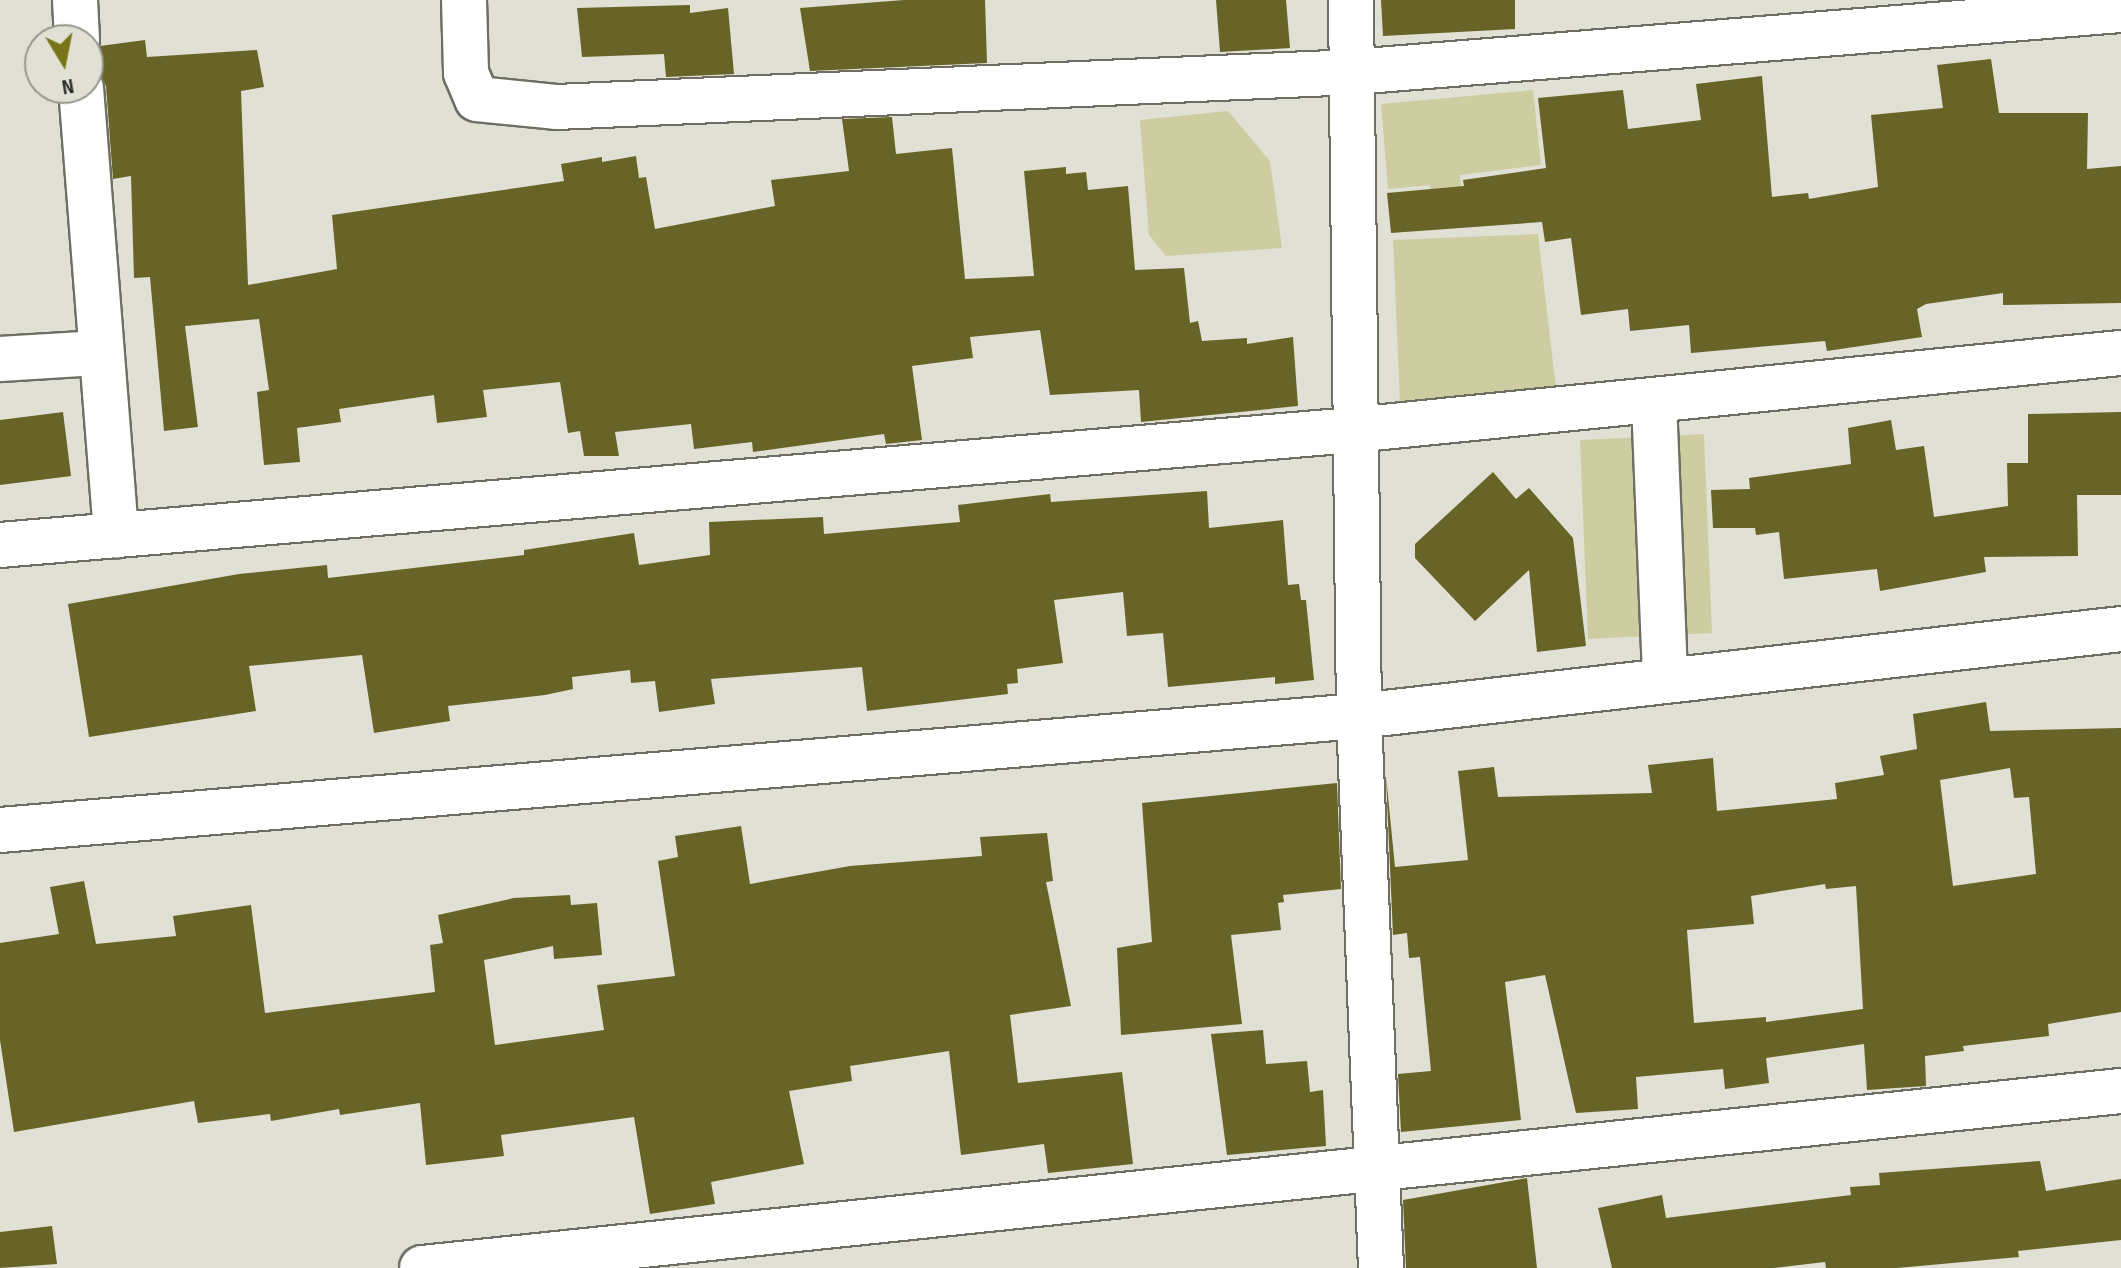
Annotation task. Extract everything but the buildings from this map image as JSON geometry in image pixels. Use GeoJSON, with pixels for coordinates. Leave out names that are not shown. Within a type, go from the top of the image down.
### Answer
{"type":"FeatureCollection","features":[{"type":"Feature","properties":{"kind":"street"},"geometry":{"type":"LineString","coordinates":[[75,0],[76,24]]}},
{"type":"Feature","properties":{"kind":"street"},"geometry":{"type":"LineString","coordinates":[[464,0],[466,73],[477,99],[505,105],[587,106],[1353,72],[2121,10]]}},
{"type":"Feature","properties":{"kind":"street"},"geometry":{"type":"LineString","coordinates":[[1351,0],[1353,430],[1359,716],[1381,1268]]}},
{"type":"Feature","properties":{"kind":"street"},"geometry":{"type":"LineString","coordinates":[[82,104],[99,353],[116,536]]}},
{"type":"Feature","properties":{"kind":"street"},"geometry":{"type":"LineString","coordinates":[[0,359],[99,353]]}},
{"type":"Feature","properties":{"kind":"street"},"geometry":{"type":"LineString","coordinates":[[0,545],[1353,430],[2121,353]]}},
{"type":"Feature","properties":{"kind":"street"},"geometry":{"type":"LineString","coordinates":[[1654,401],[1665,680]]}},
{"type":"Feature","properties":{"kind":"street"},"geometry":{"type":"LineString","coordinates":[[0,830],[1359,716],[2121,629]]}},
{"type":"Feature","properties":{"kind":"street"},"geometry":{"type":"LineString","coordinates":[[422,1268],[1377,1165],[2121,1091]]}},
{"type":"Feature","properties":{"kind":"shaded area"},"geometry":{"type":"Polygon","coordinates":[[[1533,90],[1541,165],[1460,175],[1461,191],[1432,194],[1430,185],[1388,189],[1381,104],[1533,90]]]}},
{"type":"Feature","properties":{"kind":"shaded area"},"geometry":{"type":"Polygon","coordinates":[[[1228,111],[1270,161],[1282,248],[1166,256],[1149,235],[1140,120],[1228,111]]]}},
{"type":"Feature","properties":{"kind":"shaded area"},"geometry":{"type":"Polygon","coordinates":[[[1538,234],[1556,389],[1400,402],[1393,240],[1538,234]]]}},
{"type":"Feature","properties":{"kind":"shaded area"},"geometry":{"type":"Polygon","coordinates":[[[1704,434],[1712,633],[1588,639],[1580,440],[1704,434]]]}}]}
